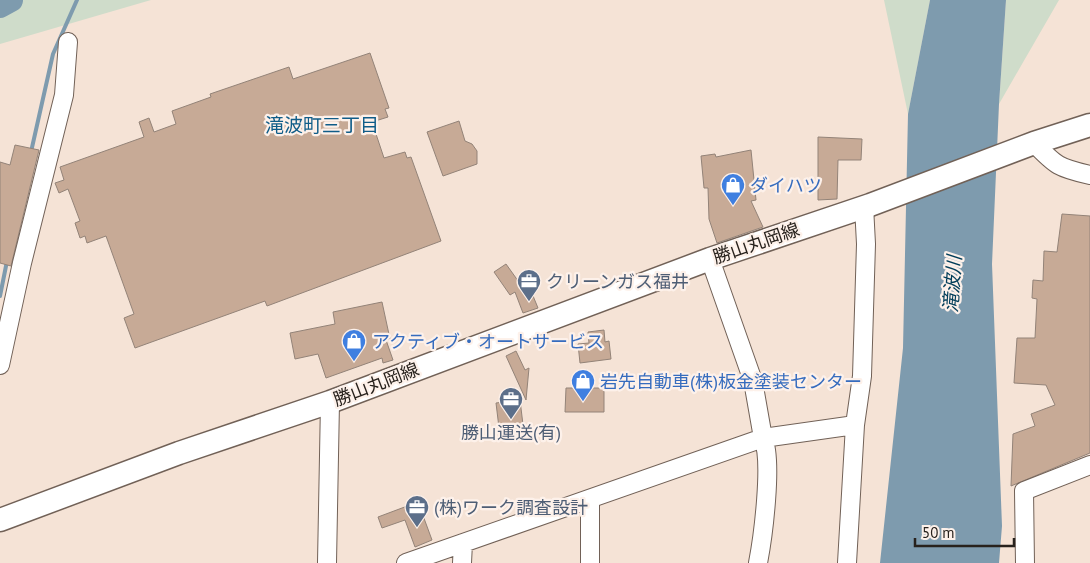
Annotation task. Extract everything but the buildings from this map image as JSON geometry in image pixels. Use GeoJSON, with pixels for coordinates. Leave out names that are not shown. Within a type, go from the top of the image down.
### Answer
{"type":"FeatureCollection","features":[{"type":"Feature","properties":{"kind":"main road","name":"勝山丸岡線"},"geometry":{"type":"LineString","coordinates":[[0,520],[179,453],[330,402],[710,259],[867,206],[1004,154],[1090,125]]}},
{"type":"Feature","properties":{"kind":"street"},"geometry":{"type":"LineString","coordinates":[[0,364],[22,263],[64,95],[68,42]]}},
{"type":"Feature","properties":{"kind":"street"},"geometry":{"type":"LineString","coordinates":[[1034,144],[1053,163],[1064,169],[1090,175]]}},
{"type":"Feature","properties":{"kind":"street"},"geometry":{"type":"LineString","coordinates":[[847,563],[855,425],[862,376],[867,206]]}},
{"type":"Feature","properties":{"kind":"street"},"geometry":{"type":"LineString","coordinates":[[710,259],[753,381],[763,438],[766,445],[768,458],[764,526],[758,563]]}},
{"type":"Feature","properties":{"kind":"street"},"geometry":{"type":"LineString","coordinates":[[327,563],[330,402]]}},
{"type":"Feature","properties":{"kind":"street"},"geometry":{"type":"LineString","coordinates":[[406,563],[763,438],[855,425]]}},
{"type":"Feature","properties":{"kind":"street"},"geometry":{"type":"LineString","coordinates":[[1025,563],[1024,491],[1090,465]]}},
{"type":"Feature","properties":{"kind":"street"},"geometry":{"type":"LineString","coordinates":[[590,499],[590,563]]}},
{"type":"Feature","properties":{"kind":"street"},"geometry":{"type":"LineString","coordinates":[[462,563],[463,543]]}},
{"type":"Feature","properties":{"kind":"green space"},"geometry":{"type":"Polygon","coordinates":[[[0,0],[151,0],[0,44],[0,0]]]}},
{"type":"Feature","properties":{"kind":"green space"},"geometry":{"type":"Polygon","coordinates":[[[884,0],[930,0],[908,114],[884,0]]]}},
{"type":"Feature","properties":{"kind":"green space"},"geometry":{"type":"Polygon","coordinates":[[[1006,0],[1059,0],[999,104],[1006,0]]]}},
{"type":"Feature","properties":{"kind":"water","name":"滝波川"},"geometry":{"type":"Polygon","coordinates":[[[930,0],[1006,0],[992,264],[1002,526],[999,563],[880,563],[903,348],[908,114],[930,0]]]}},
{"type":"Feature","properties":{"kind":"waterway"},"geometry":{"type":"LineString","coordinates":[[0,6],[11,0]]}},
{"type":"Feature","properties":{"kind":"waterway"},"geometry":{"type":"LineString","coordinates":[[31,152],[53,54],[77,0]]}},
{"type":"Feature","properties":{"kind":"waterway"},"geometry":{"type":"LineString","coordinates":[[0,296],[7,261]]}},
{"type":"Feature","properties":{"kind":"place","name":"ダイハツ"},"geometry":{"type":"Point","coordinates":[733,206]}},
{"type":"Feature","properties":{"kind":"place","name":"クリーンガス福井"},"geometry":{"type":"Point","coordinates":[529,302]}},
{"type":"Feature","properties":{"kind":"place","name":"アクティブ・オートサービス"},"geometry":{"type":"Point","coordinates":[354,362]}},
{"type":"Feature","properties":{"kind":"place","name":"岩先自動車(株)板金塗装センター"},"geometry":{"type":"Point","coordinates":[583,402]}},
{"type":"Feature","properties":{"kind":"place","name":"勝山運送(有)"},"geometry":{"type":"Point","coordinates":[511,420]}},
{"type":"Feature","properties":{"kind":"place","name":"(株)ワーク調査設計"},"geometry":{"type":"Point","coordinates":[417,528]}},
{"type":"Feature","properties":{"kind":"district","name":"滝波町三丁目"},"geometry":{"type":"Point","coordinates":[322,125]}}]}
